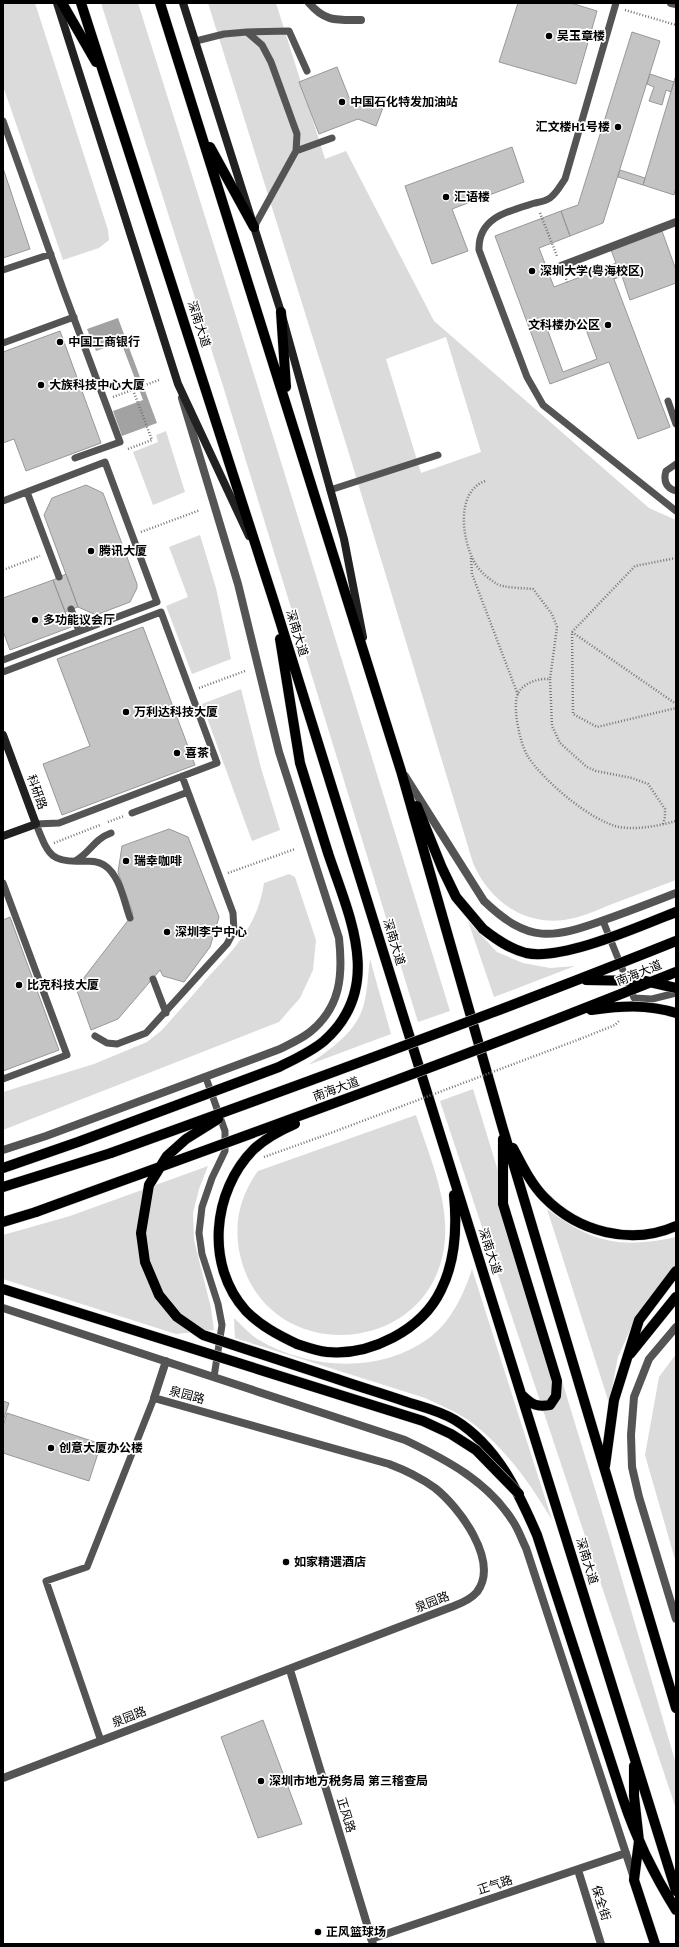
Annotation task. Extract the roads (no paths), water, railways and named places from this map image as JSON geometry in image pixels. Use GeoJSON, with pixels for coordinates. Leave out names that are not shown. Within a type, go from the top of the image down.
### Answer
{"type":"FeatureCollection","features":[{"type":"Feature","properties":{"kind":"main road"},"geometry":{"type":"LineString","coordinates":[[57,3],[178,384],[263,565]]}},
{"type":"Feature","properties":{"kind":"main road"},"geometry":{"type":"LineString","coordinates":[[62,3],[107,81]]}},
{"type":"Feature","properties":{"kind":"main road","name":"深南大道"},"geometry":{"type":"LineString","coordinates":[[81,3],[263,565],[676,1891]]}},
{"type":"Feature","properties":{"kind":"main road"},"geometry":{"type":"LineString","coordinates":[[160,3],[367,658],[401,771],[503,1130],[676,1708]]}},
{"type":"Feature","properties":{"kind":"main road"},"geometry":{"type":"LineString","coordinates":[[183,3],[281,312],[344,539],[367,658]]}},
{"type":"Feature","properties":{"kind":"main road"},"geometry":{"type":"LineString","coordinates":[[199,128],[254,227]]}},
{"type":"Feature","properties":{"kind":"main road"},"geometry":{"type":"LineString","coordinates":[[281,312],[287,405]]}},
{"type":"Feature","properties":{"kind":"main road"},"geometry":{"type":"LineString","coordinates":[[3,1168],[78,1142],[279,1067],[307,1053],[325,1040],[341,1021],[352,1003],[359,978],[359,954],[352,927],[300,763],[275,605]]}},
{"type":"Feature","properties":{"kind":"main road","name":"科研路"},"geometry":{"type":"LineString","coordinates":[[3,734],[36,824],[3,836]]}},
{"type":"Feature","properties":{"kind":"main road"},"geometry":{"type":"LineString","coordinates":[[401,771],[442,868],[456,897],[483,930],[511,948],[527,953],[544,954],[560,952],[587,945],[676,912]]}},
{"type":"Feature","properties":{"kind":"main road","name":"南海大道"},"geometry":{"type":"LineString","coordinates":[[3,1187],[58,1171],[233,1109],[580,980],[676,941]]}},
{"type":"Feature","properties":{"kind":"main road","name":"南海大道"},"geometry":{"type":"LineString","coordinates":[[3,1222],[36,1212],[342,1101],[566,1016],[676,972]]}},
{"type":"Feature","properties":{"kind":"main road"},"geometry":{"type":"LineString","coordinates":[[580,980],[645,980],[676,988]]}},
{"type":"Feature","properties":{"kind":"main road"},"geometry":{"type":"LineString","coordinates":[[566,1016],[616,1006],[637,1005],[658,1008],[676,1013]]}},
{"type":"Feature","properties":{"kind":"main road"},"geometry":{"type":"LineString","coordinates":[[342,1101],[282,1130],[254,1149],[239,1167],[227,1188],[220,1215],[218,1241],[222,1266],[231,1289],[246,1310],[261,1324],[275,1334],[297,1344],[326,1352],[352,1351],[382,1343],[402,1332],[426,1312],[441,1291],[446,1279],[454,1240],[455,1208],[451,1171]]}},
{"type":"Feature","properties":{"kind":"main road"},"geometry":{"type":"LineString","coordinates":[[233,1109],[186,1139],[167,1156],[149,1185],[141,1233],[145,1262],[159,1295],[177,1317],[204,1334],[433,1410],[454,1420],[476,1435],[499,1461],[519,1494],[537,1535],[620,1791],[639,1841],[654,1874],[676,1910]]}},
{"type":"Feature","properties":{"kind":"main road"},"geometry":{"type":"LineString","coordinates":[[503,1130],[525,1171],[543,1197],[564,1215],[588,1227],[614,1234],[641,1235],[668,1230],[676,1226]]}},
{"type":"Feature","properties":{"kind":"main road"},"geometry":{"type":"LineString","coordinates":[[503,1130],[503,1204],[557,1381],[556,1396],[550,1405],[540,1407],[531,1404],[522,1394]]}},
{"type":"Feature","properties":{"kind":"main road"},"geometry":{"type":"LineString","coordinates":[[605,1470],[614,1400],[639,1320],[676,1271]]}},
{"type":"Feature","properties":{"kind":"main road"},"geometry":{"type":"LineString","coordinates":[[3,1289],[423,1421],[451,1434],[476,1450],[519,1494]]}},
{"type":"Feature","properties":{"kind":"main road"},"geometry":{"type":"LineString","coordinates":[[626,1360],[676,1297]]}},
{"type":"Feature","properties":{"kind":"main road"},"geometry":{"type":"LineString","coordinates":[[669,1686],[676,1696]]}},
{"type":"Feature","properties":{"kind":"main road"},"geometry":{"type":"LineString","coordinates":[[634,1754],[634,1796],[639,1841],[634,1880],[655,1944]]}},
{"type":"Feature","properties":{"kind":"street"},"geometry":{"type":"LineString","coordinates":[[308,3],[317,13],[334,20],[361,20]]}},
{"type":"Feature","properties":{"kind":"street"},"geometry":{"type":"LineString","coordinates":[[671,3],[676,4]]}},
{"type":"Feature","properties":{"kind":"street"},"geometry":{"type":"LineString","coordinates":[[561,266],[676,222]]}},
{"type":"Feature","properties":{"kind":"street"},"geometry":{"type":"LineString","coordinates":[[3,1150],[206,1078],[280,1049],[309,1033],[325,1017],[338,992],[342,965],[338,938],[279,752],[238,584],[178,384]]}},
{"type":"Feature","properties":{"kind":"street"},"geometry":{"type":"LineString","coordinates":[[401,771],[484,901],[501,917],[535,933],[554,935],[573,932],[676,893]]}},
{"type":"Feature","properties":{"kind":"street"},"geometry":{"type":"LineString","coordinates":[[3,1308],[405,1440],[443,1458],[476,1481],[497,1501],[514,1523],[526,1548],[634,1880]]}},
{"type":"Feature","properties":{"kind":"street"},"geometry":{"type":"LineString","coordinates":[[676,1327],[649,1359],[634,1398],[631,1435],[632,1467],[639,1497],[676,1619]]}},
{"type":"Feature","properties":{"kind":"street"},"geometry":{"type":"LineString","coordinates":[[154,1398],[166,1361]]}},
{"type":"Feature","properties":{"kind":"street","name":"泉园路"},"geometry":{"type":"LineString","coordinates":[[3,1778],[290,1670],[454,1606],[471,1597],[481,1583],[483,1573],[480,1552],[468,1524],[454,1506],[435,1488],[412,1474],[389,1464],[154,1398]]}},
{"type":"Feature","properties":{"kind":"street","name":"正风路"},"geometry":{"type":"LineString","coordinates":[[290,1670],[372,1941]]}},
{"type":"Feature","properties":{"kind":"street","name":"正气路"},"geometry":{"type":"LineString","coordinates":[[372,1941],[626,1853]]}},
{"type":"Feature","properties":{"kind":"street","name":"保全街"},"geometry":{"type":"LineString","coordinates":[[578,1870],[601,1944]]}},
{"type":"Feature","properties":{"kind":"lane"},"geometry":{"type":"LineString","coordinates":[[616,5],[565,179],[557,192],[548,199],[503,214],[491,220],[482,230],[478,240],[479,250],[527,377],[543,404],[676,511]]}},
{"type":"Feature","properties":{"kind":"lane"},"geometry":{"type":"LineString","coordinates":[[196,42],[224,34],[289,31],[307,71]]}},
{"type":"Feature","properties":{"kind":"lane"},"geometry":{"type":"LineString","coordinates":[[247,32],[262,45],[271,62],[297,134],[296,151],[254,227]]}},
{"type":"Feature","properties":{"kind":"lane"},"geometry":{"type":"LineString","coordinates":[[3,121],[120,442],[75,458]]}},
{"type":"Feature","properties":{"kind":"lane"},"geometry":{"type":"LineString","coordinates":[[296,151],[332,138]]}},
{"type":"Feature","properties":{"kind":"lane"},"geometry":{"type":"LineString","coordinates":[[3,270],[51,254]]}},
{"type":"Feature","properties":{"kind":"lane"},"geometry":{"type":"LineString","coordinates":[[3,343],[74,317]]}},
{"type":"Feature","properties":{"kind":"lane"},"geometry":{"type":"LineString","coordinates":[[668,401],[676,424]]}},
{"type":"Feature","properties":{"kind":"lane"},"geometry":{"type":"LineString","coordinates":[[330,490],[438,455]]}},
{"type":"Feature","properties":{"kind":"lane"},"geometry":{"type":"LineString","coordinates":[[3,501],[105,462],[157,602],[3,660]]}},
{"type":"Feature","properties":{"kind":"lane"},"geometry":{"type":"LineString","coordinates":[[661,499],[673,490],[666,485],[665,476],[669,468],[676,464]]}},
{"type":"Feature","properties":{"kind":"lane"},"geometry":{"type":"LineString","coordinates":[[27,492],[59,577]]}},
{"type":"Feature","properties":{"kind":"lane"},"geometry":{"type":"LineString","coordinates":[[71,609],[79,631]]}},
{"type":"Feature","properties":{"kind":"lane"},"geometry":{"type":"LineString","coordinates":[[3,672],[161,612],[217,763],[59,823],[36,824],[48,852],[58,859],[74,862],[94,861],[104,865],[118,883],[130,918]]}},
{"type":"Feature","properties":{"kind":"lane"},"geometry":{"type":"LineString","coordinates":[[95,1036],[107,1042],[117,1044],[146,1033],[166,1013],[232,937],[235,922],[182,776]]}},
{"type":"Feature","properties":{"kind":"lane"},"geometry":{"type":"LineString","coordinates":[[132,813],[188,792]]}},
{"type":"Feature","properties":{"kind":"lane"},"geometry":{"type":"LineString","coordinates":[[74,862],[84,855],[99,838],[111,833]]}},
{"type":"Feature","properties":{"kind":"lane"},"geometry":{"type":"LineString","coordinates":[[3,883],[5,893],[67,1055],[3,1079]]}},
{"type":"Feature","properties":{"kind":"lane"},"geometry":{"type":"LineString","coordinates":[[603,921],[634,998],[652,999],[676,993]]}},
{"type":"Feature","properties":{"kind":"lane"},"geometry":{"type":"LineString","coordinates":[[153,979],[166,1013]]}},
{"type":"Feature","properties":{"kind":"lane"},"geometry":{"type":"LineString","coordinates":[[206,1078],[225,1132],[225,1151],[212,1178],[202,1206],[199,1234],[202,1254],[218,1304],[222,1325],[214,1377]]}},
{"type":"Feature","properties":{"kind":"lane"},"geometry":{"type":"LineString","coordinates":[[101,1741],[46,1581],[87,1567],[154,1398]]}},
{"type":"Feature","properties":{"kind":"place","name":"吴玉章楼"},"geometry":{"type":"Point","coordinates":[549,36]}},
{"type":"Feature","properties":{"kind":"place","name":"中国石化特发加油站"},"geometry":{"type":"Point","coordinates":[342,102]}},
{"type":"Feature","properties":{"kind":"place","name":"汇文楼H1号楼"},"geometry":{"type":"Point","coordinates":[618,127]}},
{"type":"Feature","properties":{"kind":"place","name":"汇语楼"},"geometry":{"type":"Point","coordinates":[446,197]}},
{"type":"Feature","properties":{"kind":"place","name":"深圳大学(粤海校区)"},"geometry":{"type":"Point","coordinates":[532,271]}},
{"type":"Feature","properties":{"kind":"place","name":"文科楼办公区"},"geometry":{"type":"Point","coordinates":[608,325]}},
{"type":"Feature","properties":{"kind":"place","name":"中国工商银行"},"geometry":{"type":"Point","coordinates":[60,342]}},
{"type":"Feature","properties":{"kind":"place","name":"大族科技中心大厦"},"geometry":{"type":"Point","coordinates":[41,385]}},
{"type":"Feature","properties":{"kind":"place","name":"腾讯大厦"},"geometry":{"type":"Point","coordinates":[91,551]}},
{"type":"Feature","properties":{"kind":"place","name":"多功能议会厅"},"geometry":{"type":"Point","coordinates":[35,620]}},
{"type":"Feature","properties":{"kind":"place","name":"万利达科技大厦"},"geometry":{"type":"Point","coordinates":[126,712]}},
{"type":"Feature","properties":{"kind":"place","name":"喜茶"},"geometry":{"type":"Point","coordinates":[177,753]}},
{"type":"Feature","properties":{"kind":"place","name":"瑞幸咖啡"},"geometry":{"type":"Point","coordinates":[126,861]}},
{"type":"Feature","properties":{"kind":"place","name":"深圳李宁中心"},"geometry":{"type":"Point","coordinates":[167,932]}},
{"type":"Feature","properties":{"kind":"place","name":"比克科技大厦"},"geometry":{"type":"Point","coordinates":[19,985]}},
{"type":"Feature","properties":{"kind":"place","name":"创意大厦办公楼"},"geometry":{"type":"Point","coordinates":[51,1448]}},
{"type":"Feature","properties":{"kind":"place","name":"如家精選酒店"},"geometry":{"type":"Point","coordinates":[286,1562]}},
{"type":"Feature","properties":{"kind":"place","name":"深圳市地方税务局 第三稽查局"},"geometry":{"type":"Point","coordinates":[261,1781]}},
{"type":"Feature","properties":{"kind":"place","name":"正风篮球场"},"geometry":{"type":"Point","coordinates":[318,1932]}}]}
